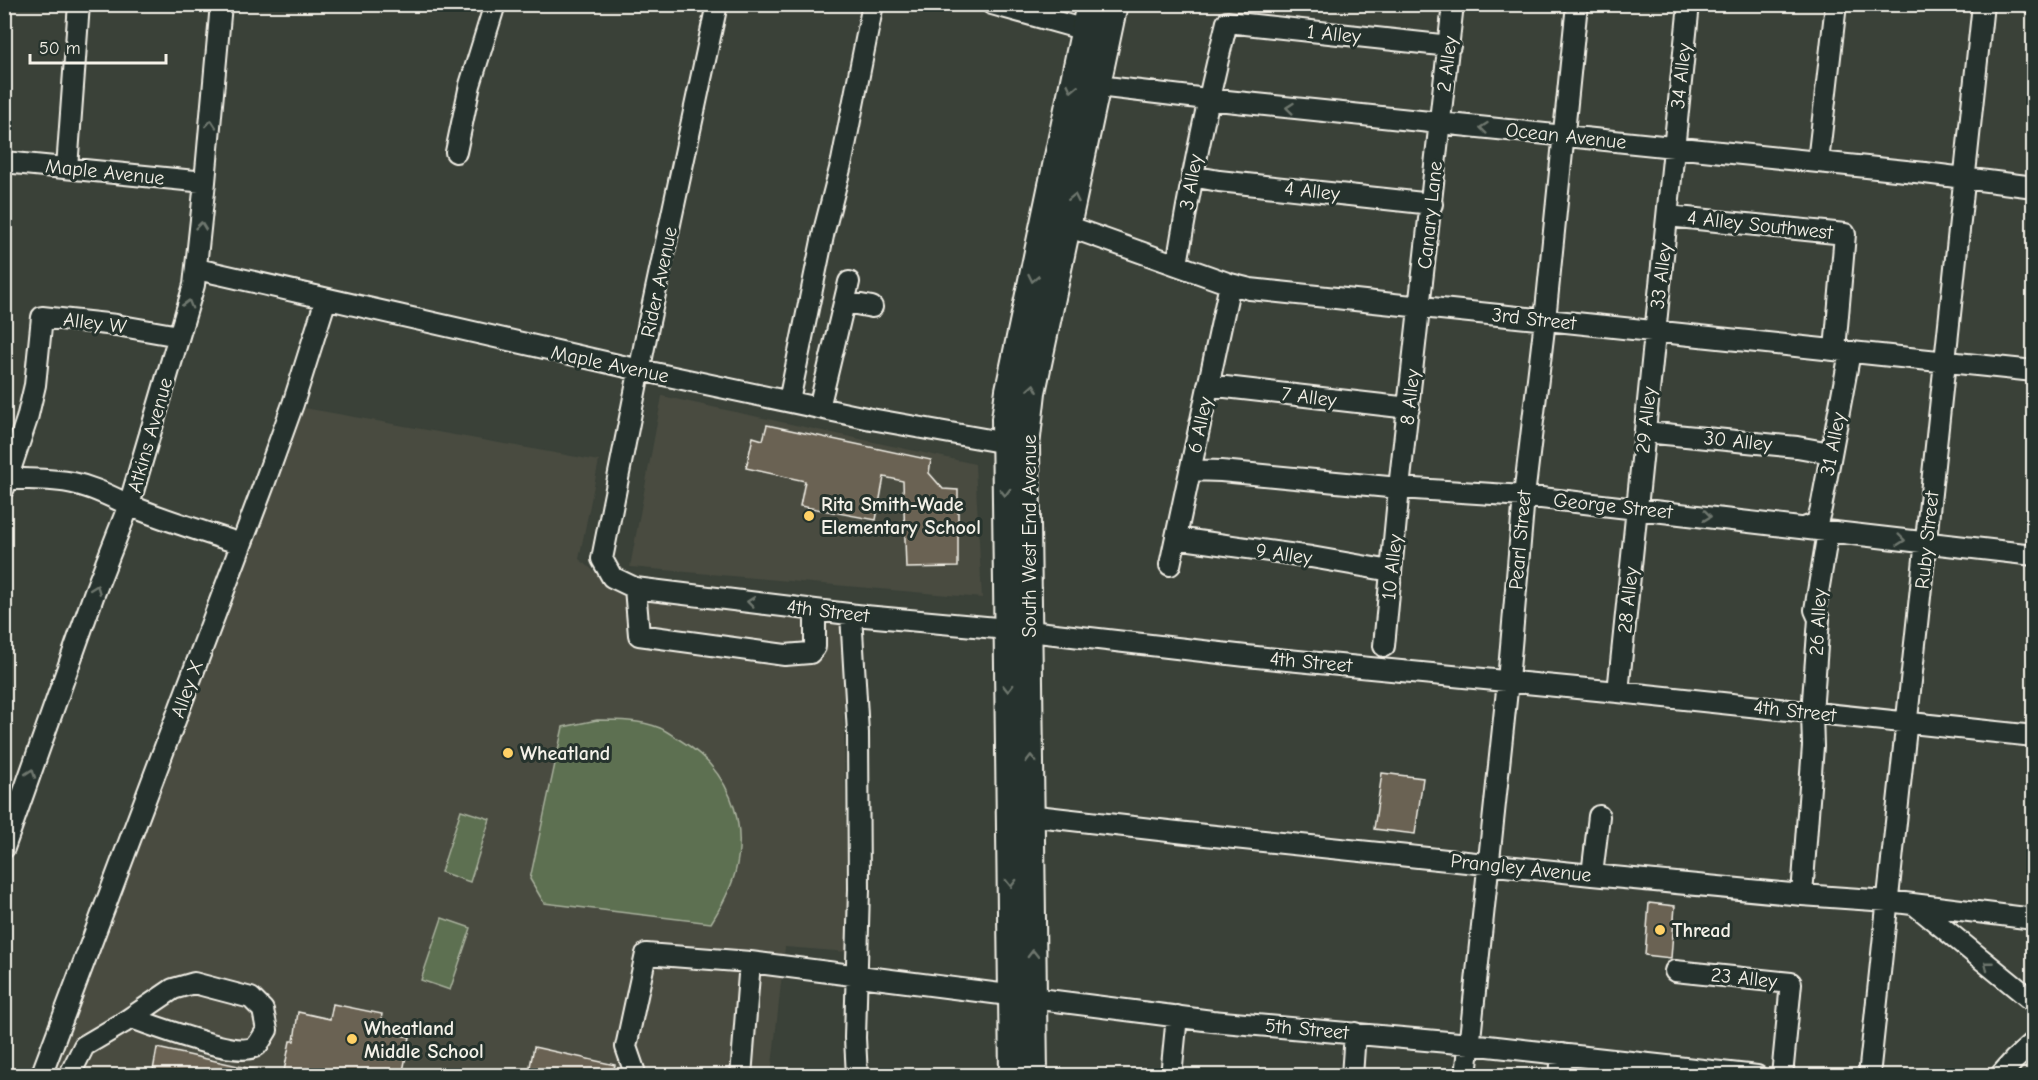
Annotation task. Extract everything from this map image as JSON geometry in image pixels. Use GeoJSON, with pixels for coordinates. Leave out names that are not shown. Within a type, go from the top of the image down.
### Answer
{"type":"FeatureCollection","features":[{"type":"Feature","properties":{"kind":"main road","name":"South West End Avenue"},"geometry":{"type":"LineString","coordinates":[[1034,1076],[1023,998],[1015,445],[1009,390],[1098,86],[1096,34],[1090,4]]}},
{"type":"Feature","properties":{"kind":"main road","name":"South West End Avenue"},"geometry":{"type":"LineString","coordinates":[[1057,223],[1096,34],[1114,4]]}},
{"type":"Feature","properties":{"kind":"main road","name":"South West End Avenue"},"geometry":{"type":"LineString","coordinates":[[1013,1076],[1023,998]]}},
{"type":"Feature","properties":{"kind":"street"},"geometry":{"type":"LineString","coordinates":[[67,168],[79,4]]}},
{"type":"Feature","properties":{"kind":"street","name":"Atkins Avenue"},"geometry":{"type":"LineString","coordinates":[[4,848],[94,594],[129,505],[197,269],[221,4]]}},
{"type":"Feature","properties":{"kind":"street"},"geometry":{"type":"LineString","coordinates":[[456,152],[471,85],[495,4]]}},
{"type":"Feature","properties":{"kind":"street","name":"Rider Avenue"},"geometry":{"type":"LineString","coordinates":[[602,559],[717,4]]}},
{"type":"Feature","properties":{"kind":"street"},"geometry":{"type":"LineString","coordinates":[[789,401],[824,231],[842,161],[873,4]]}},
{"type":"Feature","properties":{"kind":"street"},"geometry":{"type":"LineString","coordinates":[[992,4],[1096,34]]}},
{"type":"Feature","properties":{"kind":"street","name":"2 Alley"},"geometry":{"type":"LineString","coordinates":[[1440,123],[1453,4]]}},
{"type":"Feature","properties":{"kind":"street","name":"Pearl Street"},"geometry":{"type":"LineString","coordinates":[[1466,1076],[1508,681],[1524,496],[1545,320],[1577,4]]}},
{"type":"Feature","properties":{"kind":"street","name":"34 Alley"},"geometry":{"type":"LineString","coordinates":[[1673,148],[1689,4]]}},
{"type":"Feature","properties":{"kind":"street"},"geometry":{"type":"LineString","coordinates":[[1818,162],[1836,4]]}},
{"type":"Feature","properties":{"kind":"street","name":"Ruby Street"},"geometry":{"type":"LineString","coordinates":[[1869,1076],[1983,4]]}},
{"type":"Feature","properties":{"kind":"street","name":"1 Alley"},"geometry":{"type":"LineString","coordinates":[[1207,99],[1227,22],[1450,46]]}},
{"type":"Feature","properties":{"kind":"street","name":"Ocean Avenue"},"geometry":{"type":"LineString","coordinates":[[1098,86],[2034,187]]}},
{"type":"Feature","properties":{"kind":"street","name":"3 Alley"},"geometry":{"type":"LineString","coordinates":[[1177,265],[1207,99]]}},
{"type":"Feature","properties":{"kind":"street","name":"Canary Lane"},"geometry":{"type":"LineString","coordinates":[[1420,307],[1440,123]]}},
{"type":"Feature","properties":{"kind":"street","name":"33 Alley"},"geometry":{"type":"LineString","coordinates":[[1655,332],[1673,148]]}},
{"type":"Feature","properties":{"kind":"street","name":"Maple Avenue"},"geometry":{"type":"LineString","coordinates":[[4,162],[206,182]]}},
{"type":"Feature","properties":{"kind":"street","name":"4 Alley"},"geometry":{"type":"LineString","coordinates":[[1192,176],[1219,181],[1432,204]]}},
{"type":"Feature","properties":{"kind":"street","name":"4 Alley Southwest"},"geometry":{"type":"LineString","coordinates":[[1668,216],[1845,234],[1843,351]]}},
{"type":"Feature","properties":{"kind":"street","name":"3rd Street"},"geometry":{"type":"LineString","coordinates":[[1057,223],[1250,289],[2034,371]]}},
{"type":"Feature","properties":{"kind":"street","name":"Maple Avenue"},"geometry":{"type":"LineString","coordinates":[[197,269],[640,370],[819,408],[1015,445]]}},
{"type":"Feature","properties":{"kind":"street"},"geometry":{"type":"LineString","coordinates":[[819,408],[849,282]]}},
{"type":"Feature","properties":{"kind":"street","name":"6 Alley"},"geometry":{"type":"LineString","coordinates":[[1170,565],[1230,284]]}},
{"type":"Feature","properties":{"kind":"street","name":"Alley X"},"geometry":{"type":"LineString","coordinates":[[42,1076],[293,404],[326,299]]}},
{"type":"Feature","properties":{"kind":"street"},"geometry":{"type":"LineString","coordinates":[[845,302],[872,308]]}},
{"type":"Feature","properties":{"kind":"street","name":"8 Alley"},"geometry":{"type":"LineString","coordinates":[[1400,488],[1420,307]]}},
{"type":"Feature","properties":{"kind":"street","name":"Alley W"},"geometry":{"type":"LineString","coordinates":[[5,481],[27,419],[35,385],[42,316],[179,336]]}},
{"type":"Feature","properties":{"kind":"street","name":"29 Alley"},"geometry":{"type":"LineString","coordinates":[[1637,508],[1655,332]]}},
{"type":"Feature","properties":{"kind":"street","name":"31 Alley"},"geometry":{"type":"LineString","coordinates":[[1804,528],[1817,523],[1831,453],[1843,351]]}},
{"type":"Feature","properties":{"kind":"street","name":"7 Alley"},"geometry":{"type":"LineString","coordinates":[[1209,385],[1408,408]]}},
{"type":"Feature","properties":{"kind":"street","name":"30 Alley"},"geometry":{"type":"LineString","coordinates":[[1645,432],[1797,447],[1831,453]]}},
{"type":"Feature","properties":{"kind":"street","name":"George Street"},"geometry":{"type":"LineString","coordinates":[[1190,470],[1524,496],[2034,555]]}},
{"type":"Feature","properties":{"kind":"street"},"geometry":{"type":"LineString","coordinates":[[5,481],[50,479],[102,490],[129,505],[164,519],[241,544]]}},
{"type":"Feature","properties":{"kind":"street","name":"10 Alley"},"geometry":{"type":"LineString","coordinates":[[1384,646],[1400,488]]}},
{"type":"Feature","properties":{"kind":"street","name":"28 Alley"},"geometry":{"type":"LineString","coordinates":[[1618,692],[1637,508]]}},
{"type":"Feature","properties":{"kind":"street","name":"26 Alley"},"geometry":{"type":"LineString","coordinates":[[1802,895],[1813,746],[1812,713],[1819,619],[1815,610],[1828,532]]}},
{"type":"Feature","properties":{"kind":"street","name":"9 Alley"},"geometry":{"type":"LineString","coordinates":[[1176,538],[1311,556],[1391,571]]}},
{"type":"Feature","properties":{"kind":"street","name":"4th Street"},"geometry":{"type":"LineString","coordinates":[[602,559],[612,577],[634,588],[815,610],[1246,656],[2034,736]]}},
{"type":"Feature","properties":{"kind":"street"},"geometry":{"type":"LineString","coordinates":[[634,588],[639,635],[785,655],[810,653],[815,647],[815,610]]}},
{"type":"Feature","properties":{"kind":"street"},"geometry":{"type":"LineString","coordinates":[[851,614],[858,733],[858,975],[855,1038],[858,1076]]}},
{"type":"Feature","properties":{"kind":"street","name":"Prangley Avenue"},"geometry":{"type":"LineString","coordinates":[[1021,814],[1592,875],[1888,901],[2034,919]]}},
{"type":"Feature","properties":{"kind":"street"},"geometry":{"type":"LineString","coordinates":[[1592,875],[1599,816]]}},
{"type":"Feature","properties":{"kind":"street"},"geometry":{"type":"LineString","coordinates":[[1915,905],[2034,1002]]}},
{"type":"Feature","properties":{"kind":"street","name":"5th Street"},"geometry":{"type":"LineString","coordinates":[[636,1076],[626,1047],[646,954],[750,962],[1212,1021],[1470,1044],[1757,1076]]}},
{"type":"Feature","properties":{"kind":"street"},"geometry":{"type":"LineString","coordinates":[[741,1076],[750,962]]}},
{"type":"Feature","properties":{"kind":"street","name":"23 Alley"},"geometry":{"type":"LineString","coordinates":[[1676,971],[1791,983],[1782,1076]]}},
{"type":"Feature","properties":{"kind":"street"},"geometry":{"type":"LineString","coordinates":[[69,1076],[84,1046],[173,989],[194,983],[251,998],[263,1010],[267,1030],[256,1046],[243,1050],[210,1044],[131,1018]]}},
{"type":"Feature","properties":{"kind":"street"},"geometry":{"type":"LineString","coordinates":[[1171,1076],[1177,1016]]}},
{"type":"Feature","properties":{"kind":"street"},"geometry":{"type":"LineString","coordinates":[[1352,1076],[1355,1033]]}},
{"type":"Feature","properties":{"kind":"street"},"geometry":{"type":"LineString","coordinates":[[2000,1076],[2034,1042]]}},
{"type":"Feature","properties":{"kind":"street"},"geometry":{"type":"LineString","coordinates":[[1560,1076],[1562,1054]]}},
{"type":"Feature","properties":{"kind":"shaded area","name":"Rita Smith-Wade Elementary School"},"geometry":{"type":"Polygon","coordinates":[[[662,396],[975,464],[982,598],[630,567],[662,396]]]}},
{"type":"Feature","properties":{"kind":"shaded area","name":"Wheatland"},"geometry":{"type":"Polygon","coordinates":[[[299,407],[599,461],[579,559],[620,592],[842,622],[848,952],[785,947],[771,1075],[44,1076],[124,884],[299,407]]]}},
{"type":"Feature","properties":{"kind":"green space"},"geometry":{"type":"Polygon","coordinates":[[[597,720],[637,722],[663,729],[696,752],[722,780],[736,815],[739,853],[731,886],[711,923],[544,903],[530,879],[563,727],[597,720]]]}},
{"type":"Feature","properties":{"kind":"green space"},"geometry":{"type":"Polygon","coordinates":[[[461,810],[490,819],[470,882],[441,872],[461,810]]]}},
{"type":"Feature","properties":{"kind":"green space"},"geometry":{"type":"Polygon","coordinates":[[[442,918],[471,928],[450,990],[421,980],[442,918]]]}},
{"type":"Feature","properties":{"kind":"building"},"geometry":{"type":"Polygon","coordinates":[[[767,425],[931,460],[929,473],[943,489],[958,490],[958,567],[906,568],[903,481],[884,477],[876,520],[800,506],[805,481],[746,468],[753,437],[763,440],[767,425]]]}},
{"type":"Feature","properties":{"kind":"building"},"geometry":{"type":"Polygon","coordinates":[[[1382,773],[1423,778],[1415,834],[1374,829],[1382,773]]]}},
{"type":"Feature","properties":{"kind":"building","name":"Thread"},"geometry":{"type":"Polygon","coordinates":[[[1649,903],[1675,906],[1671,958],[1645,955],[1649,903]]]}},
{"type":"Feature","properties":{"kind":"building","name":"Wheatland Middle School"},"geometry":{"type":"Polygon","coordinates":[[[333,1004],[382,1014],[379,1031],[410,1037],[402,1076],[283,1076],[290,1041],[294,1041],[298,1012],[330,1019],[333,1004]]]}},
{"type":"Feature","properties":{"kind":"building","name":"Wheatland Middle School"},"geometry":{"type":"Polygon","coordinates":[[[534,1047],[615,1065],[612,1076],[528,1076],[534,1047]]]}},
{"type":"Feature","properties":{"kind":"building"},"geometry":{"type":"Polygon","coordinates":[[[157,1048],[283,1076],[152,1076],[157,1048]]]}},
{"type":"Feature","properties":{"kind":"place","name":"Rita Smith-Wade Elementary School"},"geometry":{"type":"Point","coordinates":[809,516]}},
{"type":"Feature","properties":{"kind":"place","name":"Wheatland"},"geometry":{"type":"Point","coordinates":[508,753]}},
{"type":"Feature","properties":{"kind":"place","name":"Thread"},"geometry":{"type":"Point","coordinates":[1660,930]}},
{"type":"Feature","properties":{"kind":"place","name":"Wheatland Middle School"},"geometry":{"type":"Point","coordinates":[352,1039]}}]}
